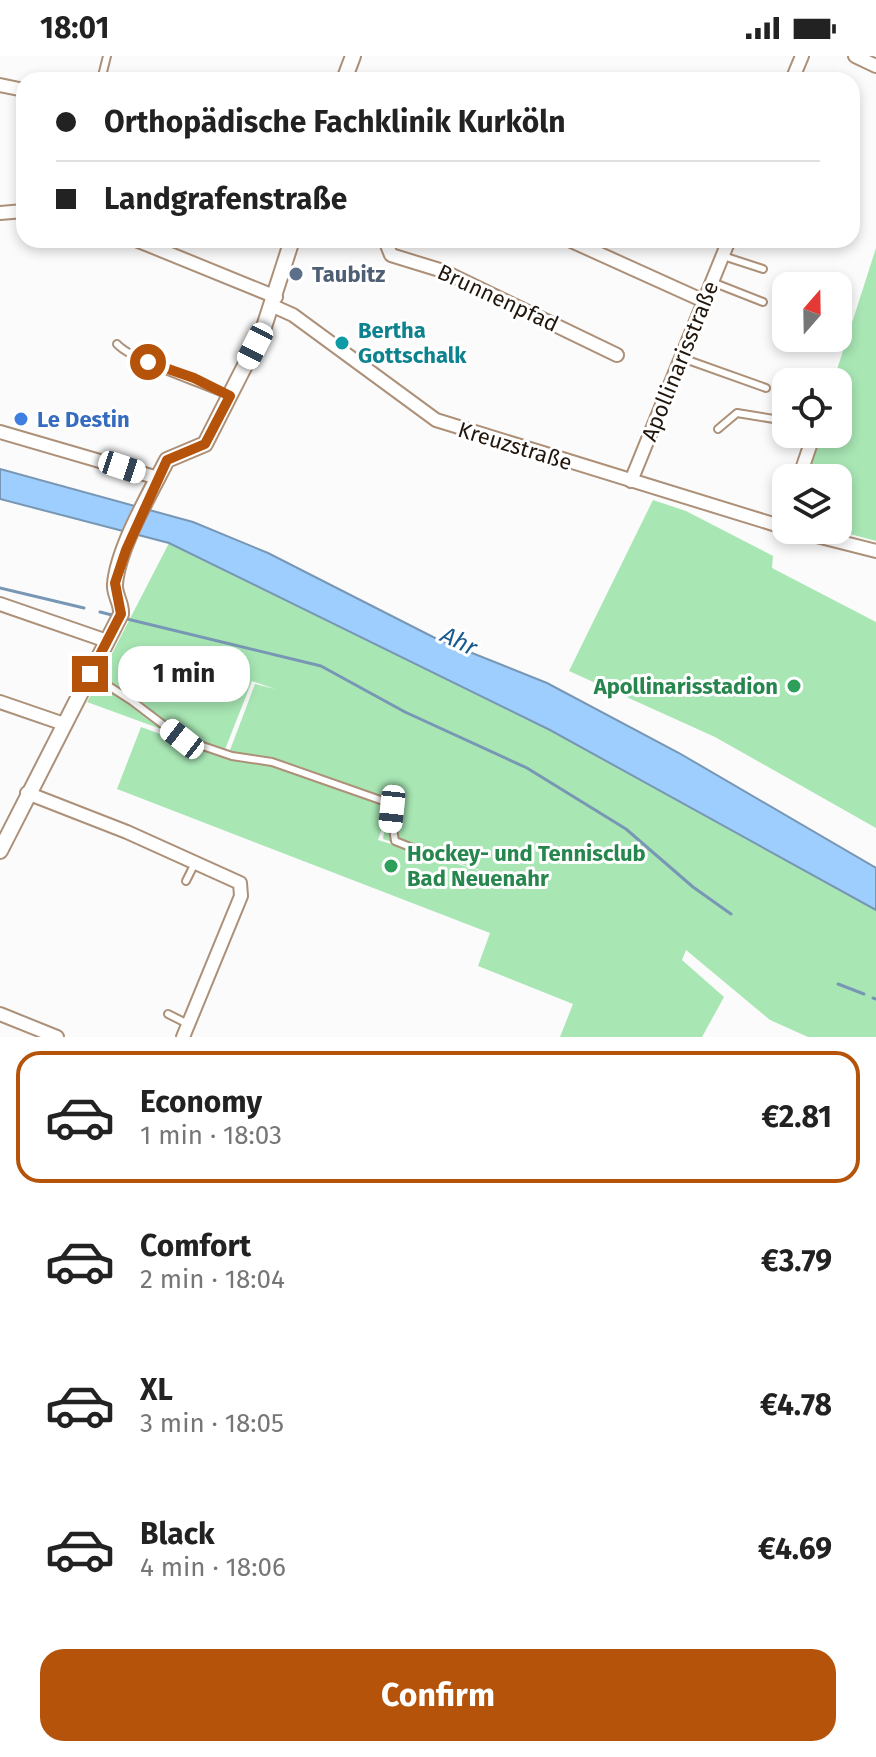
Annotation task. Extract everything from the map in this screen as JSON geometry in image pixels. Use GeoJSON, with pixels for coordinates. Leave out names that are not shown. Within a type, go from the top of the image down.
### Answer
{"type":"FeatureCollection","features":[{"type":"Feature","properties":{"kind":"street"},"geometry":{"type":"LineString","coordinates":[[855,56],[876,66]]}},
{"type":"Feature","properties":{"kind":"street","name":"Kreuzstraße"},"geometry":{"type":"LineString","coordinates":[[154,248],[274,302],[436,420],[772,522]]}},
{"type":"Feature","properties":{"kind":"street"},"geometry":{"type":"LineString","coordinates":[[0,851],[27,793],[120,617],[115,583],[126,550],[167,460],[205,444],[274,302],[290,248]]}},
{"type":"Feature","properties":{"kind":"street","name":"Brunnenpfad"},"geometry":{"type":"LineString","coordinates":[[388,248],[391,255],[443,271],[617,355]]}},
{"type":"Feature","properties":{"kind":"street"},"geometry":{"type":"LineString","coordinates":[[587,248],[704,301]]}},
{"type":"Feature","properties":{"kind":"street","name":"Apollinarisstraße"},"geometry":{"type":"LineString","coordinates":[[631,481],[726,248]]}},
{"type":"Feature","properties":{"kind":"street"},"geometry":{"type":"LineString","coordinates":[[0,432],[155,485]]}},
{"type":"Feature","properties":{"kind":"street","name":"Kreuzstraße"},"geometry":{"type":"LineString","coordinates":[[851,544],[876,551]]}},
{"type":"Feature","properties":{"kind":"street"},"geometry":{"type":"LineString","coordinates":[[0,604],[107,641]]}},
{"type":"Feature","properties":{"kind":"street"},"geometry":{"type":"LineString","coordinates":[[0,702],[64,724]]}},
{"type":"Feature","properties":{"kind":"street"},"geometry":{"type":"LineString","coordinates":[[27,793],[240,883],[241,896],[183,1037]]}},
{"type":"Feature","properties":{"kind":"street"},"geometry":{"type":"LineString","coordinates":[[1,1016],[57,1037]]}},
{"type":"Feature","properties":{"kind":"lane"},"geometry":{"type":"LineString","coordinates":[[723,256],[763,269]]}},
{"type":"Feature","properties":{"kind":"lane"},"geometry":{"type":"LineString","coordinates":[[712,282],[763,302]]}},
{"type":"Feature","properties":{"kind":"lane"},"geometry":{"type":"LineString","coordinates":[[117,344],[125,354],[194,378],[230,396]]}},
{"type":"Feature","properties":{"kind":"lane"},"geometry":{"type":"LineString","coordinates":[[682,358],[766,388]]}},
{"type":"Feature","properties":{"kind":"lane"},"geometry":{"type":"LineString","coordinates":[[718,429],[737,413],[772,419]]}},
{"type":"Feature","properties":{"kind":"lane"},"geometry":{"type":"LineString","coordinates":[[90,674],[182,739],[232,756],[272,762],[389,803],[395,841],[428,854]]}},
{"type":"Feature","properties":{"kind":"lane"},"geometry":{"type":"LineString","coordinates":[[186,881],[196,863]]}},
{"type":"Feature","properties":{"kind":"lane"},"geometry":{"type":"LineString","coordinates":[[168,1014],[188,1024]]}},
{"type":"Feature","properties":{"kind":"green space"},"geometry":{"type":"Polygon","coordinates":[[[876,248],[876,541],[852,535],[852,464],[807,464],[813,448],[852,448],[852,368],[837,368],[843,352],[852,352],[852,323],[876,248]]]}},
{"type":"Feature","properties":{"kind":"green space"},"geometry":{"type":"Polygon","coordinates":[[[653,500],[686,511],[773,556],[772,568],[876,622],[876,828],[715,737],[569,671],[653,500]]]}},
{"type":"Feature","properties":{"kind":"green space"},"geometry":{"type":"Polygon","coordinates":[[[169,543],[550,730],[876,910],[876,1037],[808,1037],[770,1020],[686,950],[682,960],[724,997],[702,1037],[560,1037],[573,1004],[478,966],[490,933],[117,789],[141,727],[227,758],[255,684],[275,689],[252,681],[224,752],[87,702],[169,543]],[[388,810],[378,840],[511,880],[383,839],[388,810]]]}},
{"type":"Feature","properties":{"kind":"water"},"geometry":{"type":"Polygon","coordinates":[[[0,469],[193,522],[268,553],[437,639],[547,683],[679,753],[876,868],[876,910],[550,730],[169,543],[0,499],[0,469]]]}},
{"type":"Feature","properties":{"kind":"waterway"},"geometry":{"type":"LineString","coordinates":[[0,588],[84,608]]}},
{"type":"Feature","properties":{"kind":"waterway"},"geometry":{"type":"LineString","coordinates":[[100,612],[116,616]]}},
{"type":"Feature","properties":{"kind":"waterway"},"geometry":{"type":"LineString","coordinates":[[123,618],[321,666],[405,712],[527,768],[626,829],[693,887],[731,914]]}},
{"type":"Feature","properties":{"kind":"waterway"},"geometry":{"type":"LineString","coordinates":[[838,984],[864,994]]}},
{"type":"Feature","properties":{"kind":"place","name":"Taubitz"},"geometry":{"type":"Point","coordinates":[296,274]}},
{"type":"Feature","properties":{"kind":"place","name":"Bertha Gottschalk"},"geometry":{"type":"Point","coordinates":[342,343]}},
{"type":"Feature","properties":{"kind":"place","name":"Le Destin"},"geometry":{"type":"Point","coordinates":[21,419]}},
{"type":"Feature","properties":{"kind":"place","name":"Apollinarisstadion"},"geometry":{"type":"Point","coordinates":[794,686]}},
{"type":"Feature","properties":{"kind":"place","name":"Hockey- und Tennisclub Bad Neuenahr"},"geometry":{"type":"Point","coordinates":[391,866]}},
{"type":"Feature","properties":{"kind":"route"},"geometry":{"type":"LineString","coordinates":[[90,674],[121,614],[115,583],[126,550],[167,460],[205,444],[230,396],[194,378],[148,362]]}},
{"type":"Feature","properties":{"kind":"water label","name":"Ahr"},"geometry":{"type":"Point","coordinates":[459,641]}}]}
